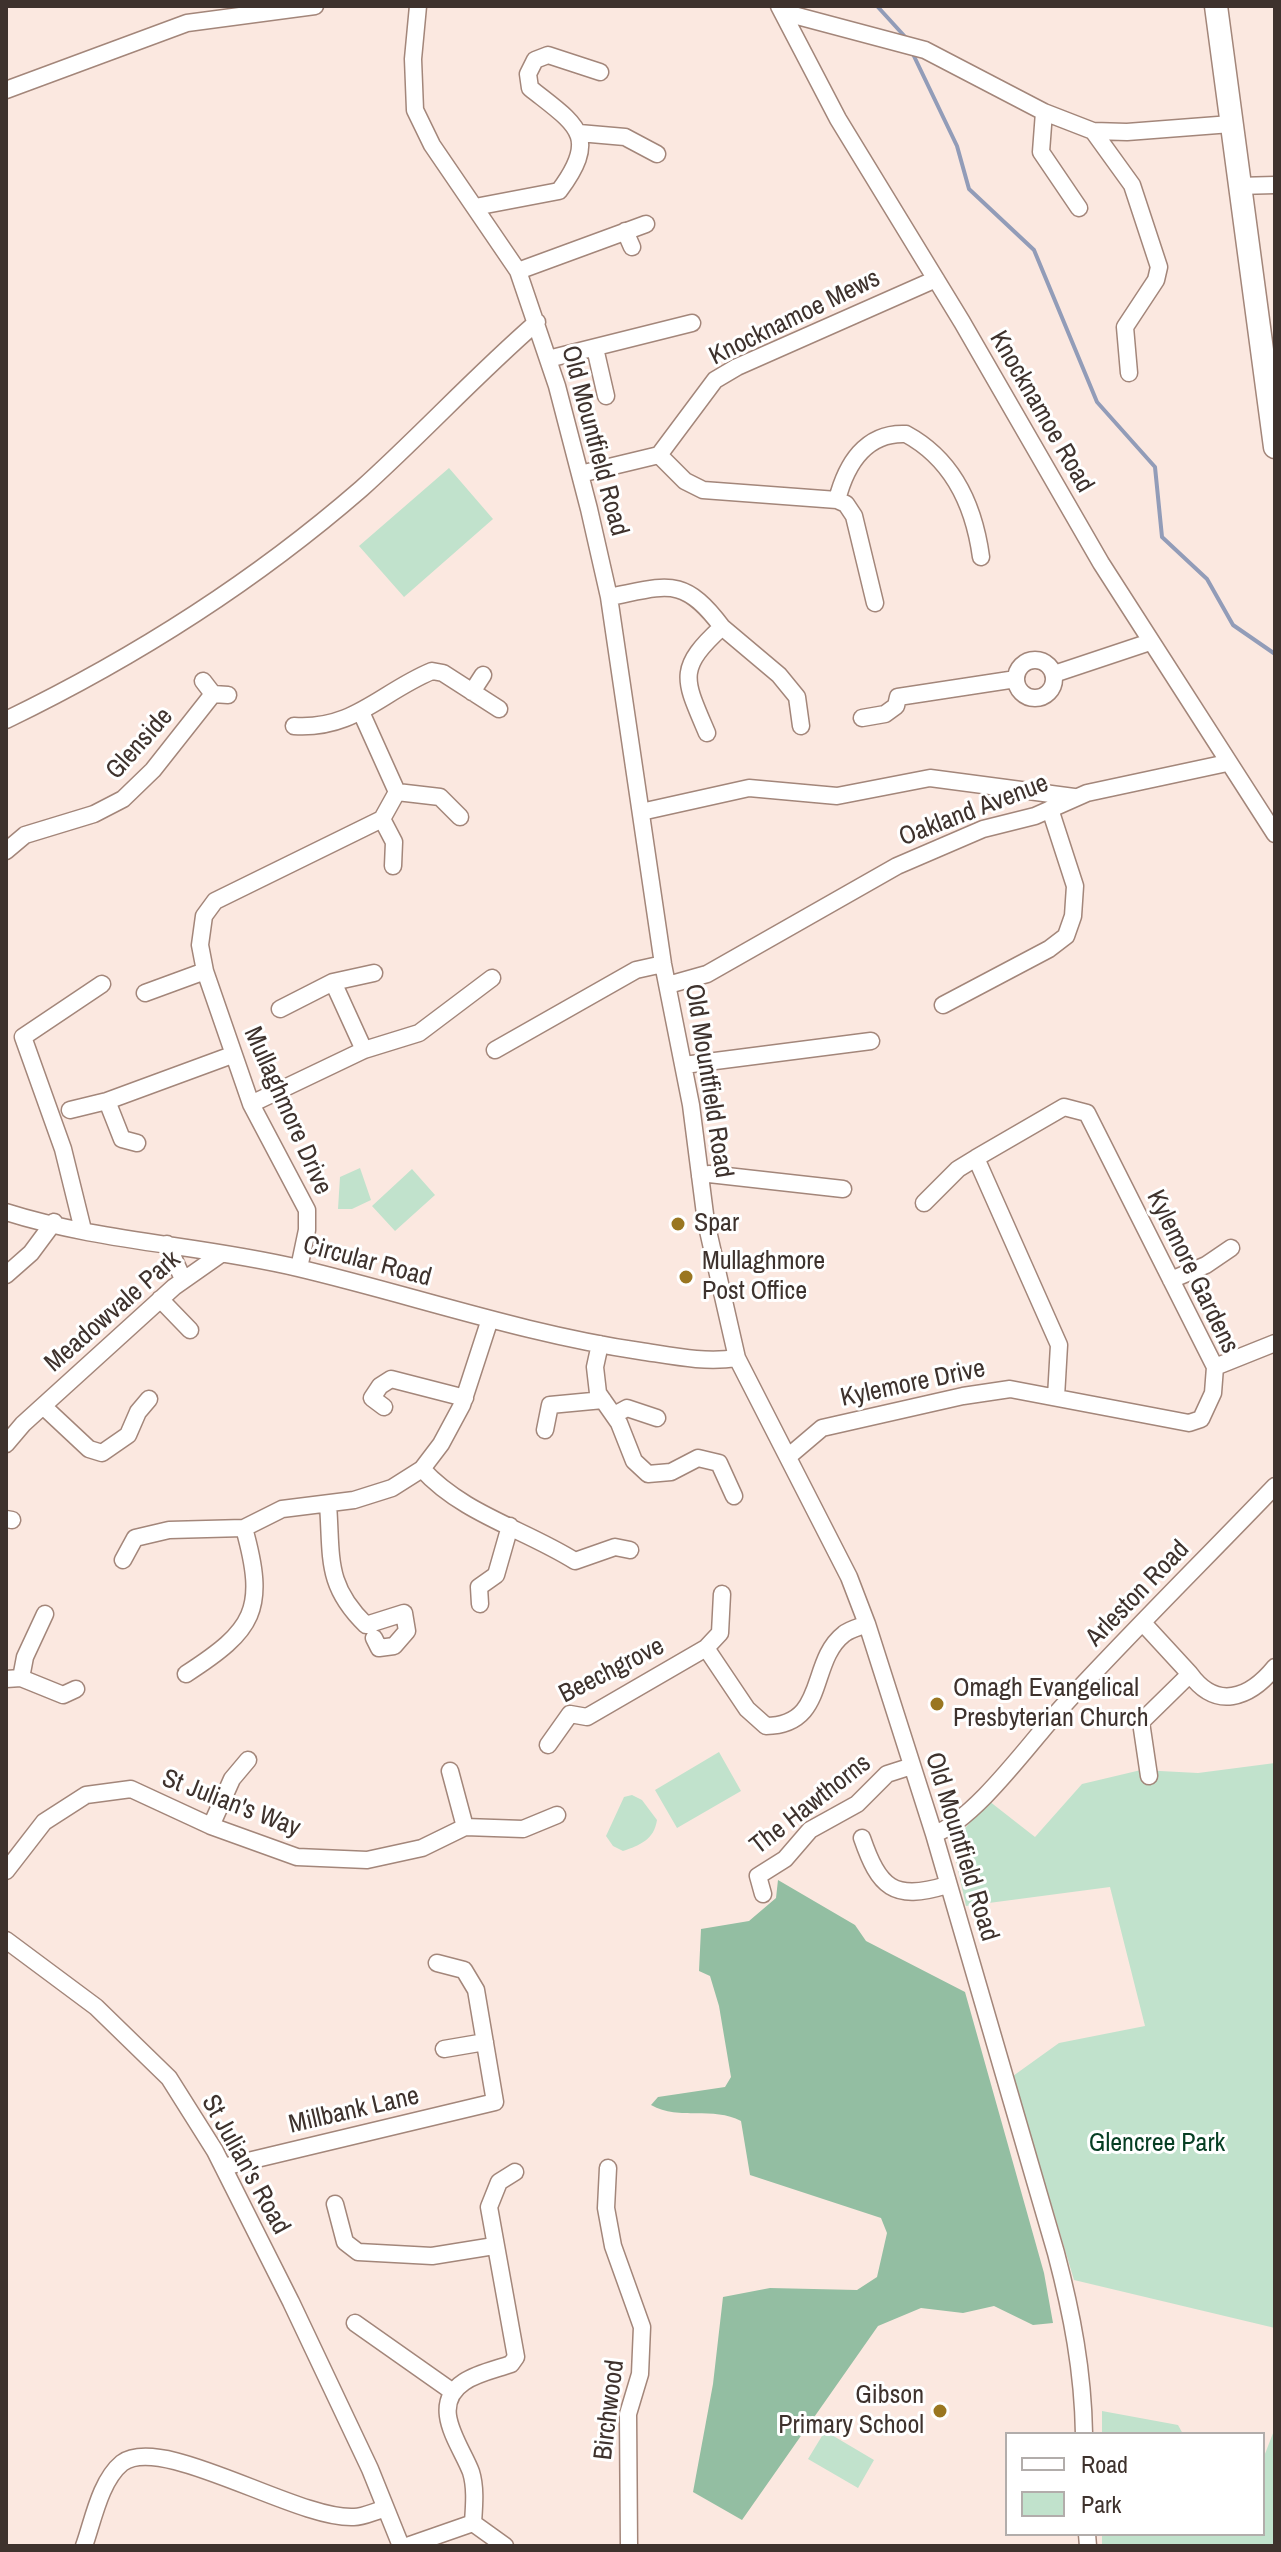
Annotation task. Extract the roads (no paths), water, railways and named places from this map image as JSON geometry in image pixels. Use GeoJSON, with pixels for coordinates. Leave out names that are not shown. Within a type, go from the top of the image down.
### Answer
{"type":"FeatureCollection","features":[{"type":"Feature","properties":{"kind":"highway"},"geometry":{"type":"LineString","coordinates":[[1216,6],[1275,447]]}},
{"type":"Feature","properties":{"kind":"street"},"geometry":{"type":"LineString","coordinates":[[6,90],[187,23],[315,6]]}},
{"type":"Feature","properties":{"kind":"street","name":"Old Mountfield Road"},"geometry":{"type":"LineString","coordinates":[[418,6],[412,71],[415,110],[432,145],[518,271],[537,322],[580,474],[609,597],[663,964],[684,1065],[720,1292],[737,1358],[849,1577],[867,1624],[934,1834],[1074,2323],[1084,2432]]}},
{"type":"Feature","properties":{"kind":"street"},"geometry":{"type":"LineString","coordinates":[[782,10],[918,48],[1005,89],[1044,112],[1093,131],[1231,124]]}},
{"type":"Feature","properties":{"kind":"street","name":"Knocknamoe Road"},"geometry":{"type":"LineString","coordinates":[[782,10],[838,119],[1150,642],[1275,834]]}},
{"type":"Feature","properties":{"kind":"street"},"geometry":{"type":"LineString","coordinates":[[475,207],[559,191],[577,160],[577,126],[530,88],[528,74],[535,60],[548,55],[600,72]]}},
{"type":"Feature","properties":{"kind":"street"},"geometry":{"type":"LineString","coordinates":[[1044,112],[1041,152],[1079,208]]}},
{"type":"Feature","properties":{"kind":"street"},"geometry":{"type":"LineString","coordinates":[[1093,131],[1132,185],[1159,267],[1156,280],[1125,327],[1129,373]]}},
{"type":"Feature","properties":{"kind":"street"},"geometry":{"type":"LineString","coordinates":[[579,133],[625,137],[657,154]]}},
{"type":"Feature","properties":{"kind":"street"},"geometry":{"type":"LineString","coordinates":[[1238,186],[1275,185]]}},
{"type":"Feature","properties":{"kind":"street"},"geometry":{"type":"LineString","coordinates":[[518,271],[646,224]]}},
{"type":"Feature","properties":{"kind":"street"},"geometry":{"type":"LineString","coordinates":[[625,231],[632,247]]}},
{"type":"Feature","properties":{"kind":"street","name":"Knocknamoe Mews"},"geometry":{"type":"LineString","coordinates":[[659,455],[715,380],[737,367],[936,279]]}},
{"type":"Feature","properties":{"kind":"street"},"geometry":{"type":"LineString","coordinates":[[6,720],[120,661],[287,547],[360,489],[537,322]]}},
{"type":"Feature","properties":{"kind":"street"},"geometry":{"type":"LineString","coordinates":[[548,359],[692,323]]}},
{"type":"Feature","properties":{"kind":"street"},"geometry":{"type":"LineString","coordinates":[[595,348],[606,396]]}},
{"type":"Feature","properties":{"kind":"street"},"geometry":{"type":"LineString","coordinates":[[837,500],[845,470],[858,452],[881,438],[906,434],[928,451],[969,500],[976,518],[981,557]]}},
{"type":"Feature","properties":{"kind":"street"},"geometry":{"type":"LineString","coordinates":[[580,474],[659,455],[685,481],[703,490],[837,500],[846,504],[854,516],[875,603]]}},
{"type":"Feature","properties":{"kind":"street"},"geometry":{"type":"LineString","coordinates":[[609,597],[653,588],[686,590],[697,597],[722,627],[779,675],[797,697],[801,726]]}},
{"type":"Feature","properties":{"kind":"street"},"geometry":{"type":"LineString","coordinates":[[707,733],[690,692],[689,666],[693,654],[722,627]]}},
{"type":"Feature","properties":{"kind":"street"},"geometry":{"type":"LineString","coordinates":[[1054,674],[1150,642]]}},
{"type":"Feature","properties":{"kind":"street"},"geometry":{"type":"LineString","coordinates":[[1037,660],[1050,667],[1054,674],[1050,691],[1042,697],[1025,695],[1016,679],[1023,665],[1037,660]]}},
{"type":"Feature","properties":{"kind":"street"},"geometry":{"type":"LineString","coordinates":[[294,726],[320,728],[361,712],[432,671],[443,673],[499,709]]}},
{"type":"Feature","properties":{"kind":"street"},"geometry":{"type":"LineString","coordinates":[[472,692],[483,675]]}},
{"type":"Feature","properties":{"kind":"street"},"geometry":{"type":"LineString","coordinates":[[862,718],[885,714],[896,706],[898,697],[1016,679]]}},
{"type":"Feature","properties":{"kind":"street","name":"Glenside"},"geometry":{"type":"LineString","coordinates":[[6,851],[25,835],[94,814],[123,799],[153,770],[215,690]]}},
{"type":"Feature","properties":{"kind":"street"},"geometry":{"type":"LineString","coordinates":[[361,712],[397,792]]}},
{"type":"Feature","properties":{"kind":"street","name":"Oakland Avenue"},"geometry":{"type":"LineString","coordinates":[[668,985],[707,974],[897,866],[983,829],[1076,798],[1162,775],[1227,763]]}},
{"type":"Feature","properties":{"kind":"street"},"geometry":{"type":"LineString","coordinates":[[641,812],[749,788],[837,796],[930,778],[1076,798]]}},
{"type":"Feature","properties":{"kind":"street"},"geometry":{"type":"LineString","coordinates":[[397,792],[440,797],[460,817]]}},
{"type":"Feature","properties":{"kind":"street"},"geometry":{"type":"LineString","coordinates":[[393,866],[394,842],[382,819],[397,792]]}},
{"type":"Feature","properties":{"kind":"street"},"geometry":{"type":"LineString","coordinates":[[943,1005],[1049,949],[1066,936],[1073,916],[1075,886],[1050,809]]}},
{"type":"Feature","properties":{"kind":"street","name":"Mullaghmore Drive"},"geometry":{"type":"LineString","coordinates":[[299,1268],[307,1230],[307,1210],[251,1104],[232,1055],[205,971],[200,945],[204,916],[215,901],[382,819]]}},
{"type":"Feature","properties":{"kind":"street"},"geometry":{"type":"LineString","coordinates":[[495,1050],[636,970],[663,964]]}},
{"type":"Feature","properties":{"kind":"street"},"geometry":{"type":"LineString","coordinates":[[145,993],[205,971]]}},
{"type":"Feature","properties":{"kind":"street"},"geometry":{"type":"LineString","coordinates":[[280,1009],[333,982],[374,973]]}},
{"type":"Feature","properties":{"kind":"street"},"geometry":{"type":"LineString","coordinates":[[251,1104],[364,1050],[419,1033],[492,978]]}},
{"type":"Feature","properties":{"kind":"street"},"geometry":{"type":"LineString","coordinates":[[333,982],[364,1050]]}},
{"type":"Feature","properties":{"kind":"street"},"geometry":{"type":"LineString","coordinates":[[83,1230],[63,1149],[23,1037],[102,984]]}},
{"type":"Feature","properties":{"kind":"street"},"geometry":{"type":"LineString","coordinates":[[684,1065],[871,1041]]}},
{"type":"Feature","properties":{"kind":"street"},"geometry":{"type":"LineString","coordinates":[[70,1110],[107,1101],[232,1055]]}},
{"type":"Feature","properties":{"kind":"street"},"geometry":{"type":"LineString","coordinates":[[107,1101],[122,1139],[137,1143]]}},
{"type":"Feature","properties":{"kind":"street","name":"Kylemore Gardens"},"geometry":{"type":"LineString","coordinates":[[924,1203],[958,1169],[1064,1107],[1087,1113],[1215,1367],[1208,1409],[1201,1419],[1189,1423],[1056,1397]]}},
{"type":"Feature","properties":{"kind":"street"},"geometry":{"type":"LineString","coordinates":[[976,1158],[1059,1345],[1056,1397]]}},
{"type":"Feature","properties":{"kind":"street"},"geometry":{"type":"LineString","coordinates":[[700,1176],[709,1174],[843,1189]]}},
{"type":"Feature","properties":{"kind":"street","name":"Circular Road"},"geometry":{"type":"LineString","coordinates":[[6,1212],[83,1230],[299,1268],[490,1319],[600,1344],[713,1361],[737,1358]]}},
{"type":"Feature","properties":{"kind":"street"},"geometry":{"type":"LineString","coordinates":[[6,1275],[31,1253],[54,1222]]}},
{"type":"Feature","properties":{"kind":"street"},"geometry":{"type":"LineString","coordinates":[[167,1244],[183,1279]]}},
{"type":"Feature","properties":{"kind":"street"},"geometry":{"type":"LineString","coordinates":[[1171,1280],[1206,1265],[1231,1248]]}},
{"type":"Feature","properties":{"kind":"street","name":"Meadowvale Park"},"geometry":{"type":"LineString","coordinates":[[6,1444],[160,1299],[183,1279],[221,1254]]}},
{"type":"Feature","properties":{"kind":"street"},"geometry":{"type":"LineString","coordinates":[[160,1299],[190,1330]]}},
{"type":"Feature","properties":{"kind":"street"},"geometry":{"type":"LineString","coordinates":[[123,1560],[135,1538],[169,1530],[244,1528],[282,1509],[328,1504],[392,1488],[422,1469],[441,1444],[465,1398],[490,1319]]}},
{"type":"Feature","properties":{"kind":"street"},"geometry":{"type":"LineString","coordinates":[[1215,1367],[1275,1343]]}},
{"type":"Feature","properties":{"kind":"street"},"geometry":{"type":"LineString","coordinates":[[600,1344],[595,1367],[598,1393],[614,1415],[634,1461],[648,1474],[671,1472],[698,1458],[719,1463],[734,1496]]}},
{"type":"Feature","properties":{"kind":"street"},"geometry":{"type":"LineString","coordinates":[[384,1407],[372,1398],[380,1386],[391,1379],[465,1398]]}},
{"type":"Feature","properties":{"kind":"street","name":"Kylemore Drive"},"geometry":{"type":"LineString","coordinates":[[789,1456],[822,1428],[963,1396],[1010,1389],[1056,1397]]}},
{"type":"Feature","properties":{"kind":"street"},"geometry":{"type":"LineString","coordinates":[[43,1406],[89,1449],[102,1453],[128,1435],[138,1412],[149,1399]]}},
{"type":"Feature","properties":{"kind":"street"},"geometry":{"type":"LineString","coordinates":[[545,1430],[550,1405],[603,1400]]}},
{"type":"Feature","properties":{"kind":"street"},"geometry":{"type":"LineString","coordinates":[[614,1415],[627,1408],[657,1418]]}},
{"type":"Feature","properties":{"kind":"street"},"geometry":{"type":"LineString","coordinates":[[422,1469],[458,1501],[535,1536],[575,1561],[615,1547],[630,1550]]}},
{"type":"Feature","properties":{"kind":"street","name":"Arleston Road"},"geometry":{"type":"LineString","coordinates":[[934,1834],[953,1826],[980,1799],[1275,1486]]}},
{"type":"Feature","properties":{"kind":"street"},"geometry":{"type":"LineString","coordinates":[[328,1504],[333,1582],[351,1610],[366,1625],[404,1613],[407,1631],[394,1646],[379,1648],[374,1638]]}},
{"type":"Feature","properties":{"kind":"street"},"geometry":{"type":"LineString","coordinates":[[480,1604],[479,1587],[496,1575],[510,1526]]}},
{"type":"Feature","properties":{"kind":"street"},"geometry":{"type":"LineString","coordinates":[[186,1674],[221,1652],[248,1625],[254,1586],[252,1557],[244,1528]]}},
{"type":"Feature","properties":{"kind":"street","name":"Beechgrove"},"geometry":{"type":"LineString","coordinates":[[548,1745],[570,1714],[587,1717],[706,1648],[720,1633],[722,1594]]}},
{"type":"Feature","properties":{"kind":"street"},"geometry":{"type":"LineString","coordinates":[[45,1614],[13,1678],[63,1695],[76,1689]]}},
{"type":"Feature","properties":{"kind":"street"},"geometry":{"type":"LineString","coordinates":[[1143,1623],[1190,1674],[1203,1693],[1223,1699],[1243,1692],[1275,1667]]}},
{"type":"Feature","properties":{"kind":"street","name":"Beechgrove"},"geometry":{"type":"LineString","coordinates":[[706,1648],[747,1709],[766,1726],[785,1726],[803,1712],[818,1685],[828,1655],[844,1633],[867,1624]]}},
{"type":"Feature","properties":{"kind":"street"},"geometry":{"type":"LineString","coordinates":[[1149,1776],[1141,1722],[1190,1674]]}},
{"type":"Feature","properties":{"kind":"street"},"geometry":{"type":"LineString","coordinates":[[211,1826],[232,1779],[248,1760]]}},
{"type":"Feature","properties":{"kind":"street","name":"The Hawthorns"},"geometry":{"type":"LineString","coordinates":[[763,1894],[758,1876],[785,1859],[810,1830],[857,1804],[887,1774],[912,1766]]}},
{"type":"Feature","properties":{"kind":"street"},"geometry":{"type":"LineString","coordinates":[[450,1771],[465,1827]]}},
{"type":"Feature","properties":{"kind":"street","name":"St Julian's Way"},"geometry":{"type":"LineString","coordinates":[[6,1871],[44,1822],[86,1795],[131,1789],[211,1826],[297,1857],[367,1860],[422,1848],[465,1827],[523,1829],[557,1815]]}},
{"type":"Feature","properties":{"kind":"street"},"geometry":{"type":"LineString","coordinates":[[862,1838],[880,1879],[896,1891],[916,1893],[947,1885]]}},
{"type":"Feature","properties":{"kind":"street","name":"St Julian's Road"},"geometry":{"type":"LineString","coordinates":[[6,1940],[96,2007],[169,2078],[223,2167],[370,2469],[384,2509],[404,2546]]}},
{"type":"Feature","properties":{"kind":"street"},"geometry":{"type":"LineString","coordinates":[[437,1963],[464,1970],[476,1990],[485,2042],[444,2049]]}},
{"type":"Feature","properties":{"kind":"street","name":"Millbank Lane"},"geometry":{"type":"LineString","coordinates":[[223,2167],[495,2102],[485,2042]]}},
{"type":"Feature","properties":{"kind":"street","name":"Birchwood"},"geometry":{"type":"LineString","coordinates":[[608,2168],[606,2208],[613,2246],[642,2327],[640,2374],[628,2414],[629,2546]]}},
{"type":"Feature","properties":{"kind":"street"},"geometry":{"type":"LineString","coordinates":[[473,2523],[471,2473],[454,2443],[448,2405],[453,2392],[464,2382],[511,2364],[516,2357],[489,2207],[499,2182],[515,2172]]}},
{"type":"Feature","properties":{"kind":"street"},"geometry":{"type":"LineString","coordinates":[[335,2204],[345,2242],[358,2252],[432,2256],[494,2246]]}},
{"type":"Feature","properties":{"kind":"street"},"geometry":{"type":"LineString","coordinates":[[355,2323],[453,2392]]}},
{"type":"Feature","properties":{"kind":"street"},"geometry":{"type":"LineString","coordinates":[[84,2546],[107,2482],[123,2463],[145,2455],[177,2459],[318,2512],[356,2517],[384,2509]]}},
{"type":"Feature","properties":{"kind":"street"},"geometry":{"type":"LineString","coordinates":[[404,2546],[473,2523]]}},
{"type":"Feature","properties":{"kind":"street"},"geometry":{"type":"LineString","coordinates":[[473,2523],[505,2546]]}},
{"type":"Feature","properties":{"kind":"waterway"},"geometry":{"type":"LineString","coordinates":[[877,6],[908,40]]}},
{"type":"Feature","properties":{"kind":"waterway"},"geometry":{"type":"LineString","coordinates":[[912,52],[957,146],[969,189],[1034,250],[1097,402],[1155,467],[1162,537],[1207,579],[1233,625],[1275,654]]}},
{"type":"Feature","properties":{"kind":"place","name":"Spar"},"geometry":{"type":"Point","coordinates":[678,1224]}},
{"type":"Feature","properties":{"kind":"place","name":"Mullaghmore Post Office"},"geometry":{"type":"Point","coordinates":[686,1277]}},
{"type":"Feature","properties":{"kind":"place","name":"Omagh Evangelical Presbyterian Church"},"geometry":{"type":"Point","coordinates":[937,1704]}},
{"type":"Feature","properties":{"kind":"place","name":"Gibson Primary School"},"geometry":{"type":"Point","coordinates":[940,2411]}},
{"type":"Feature","properties":{"kind":"park label","name":"Glencree Park"},"geometry":{"type":"Point","coordinates":[1157,2144]}}]}
